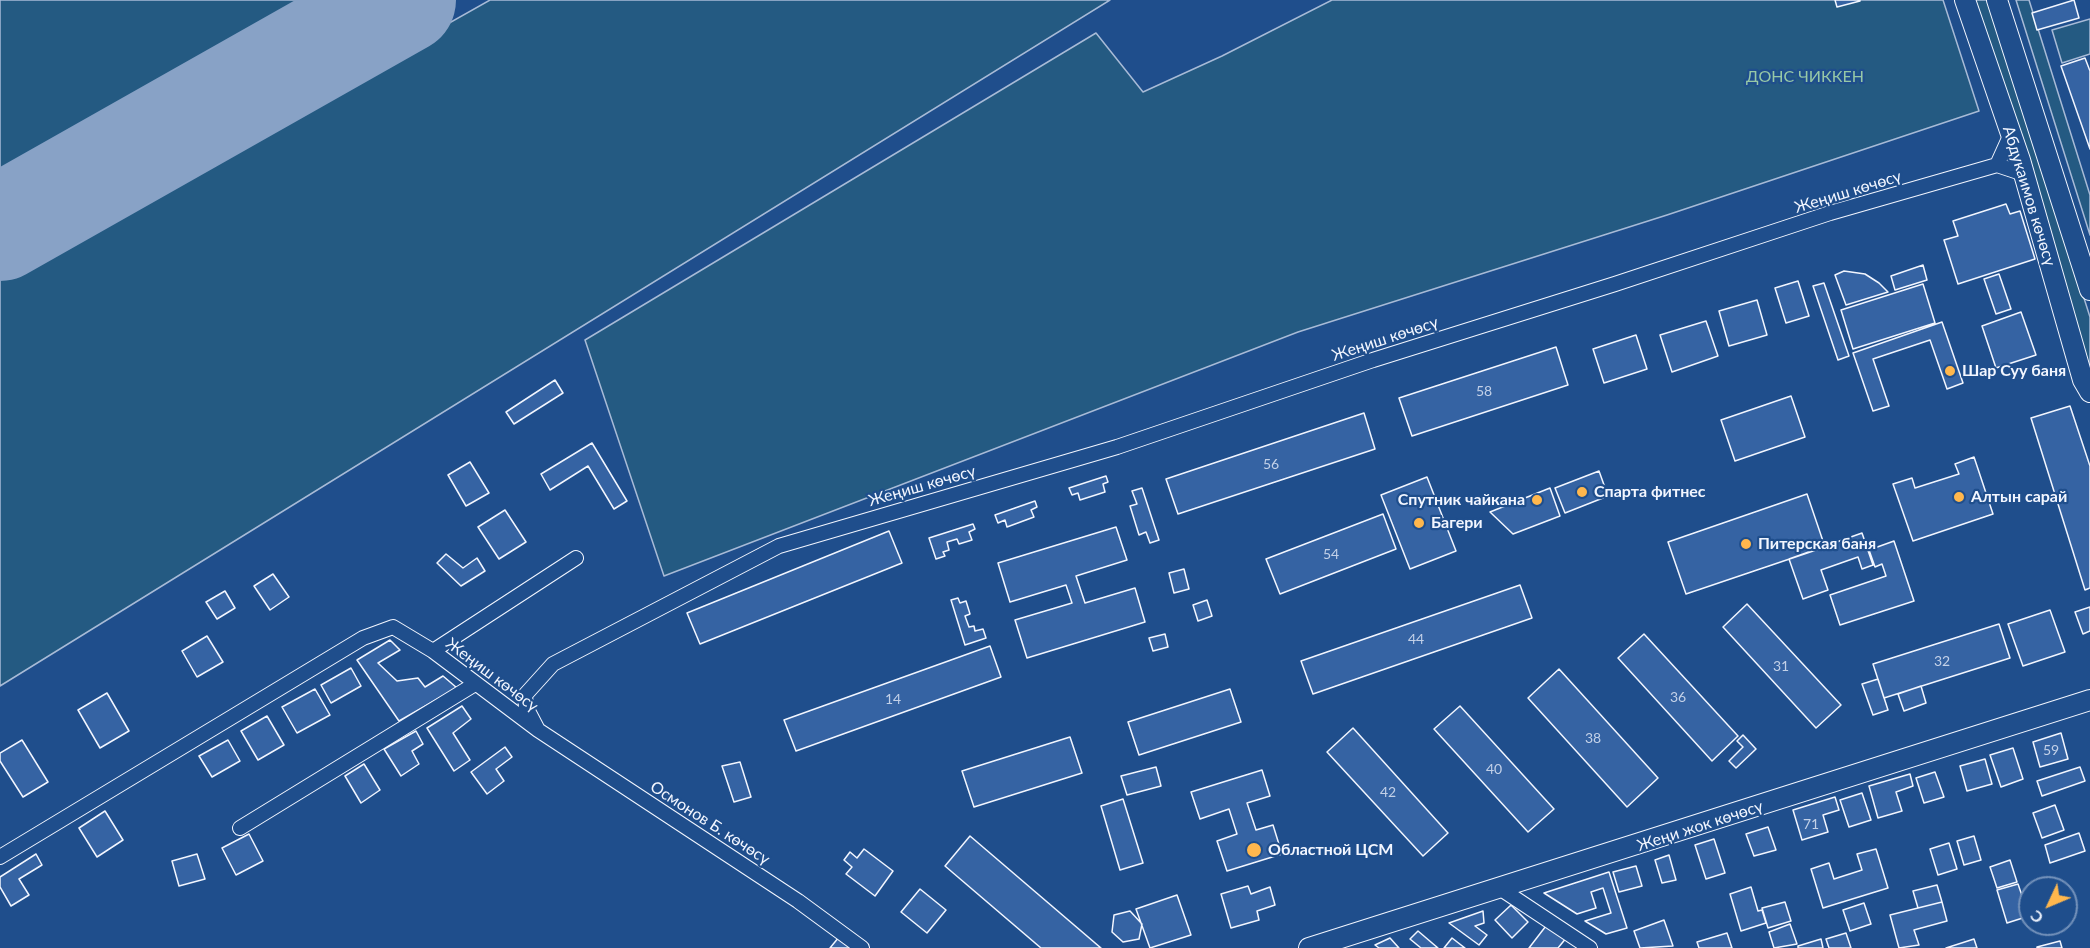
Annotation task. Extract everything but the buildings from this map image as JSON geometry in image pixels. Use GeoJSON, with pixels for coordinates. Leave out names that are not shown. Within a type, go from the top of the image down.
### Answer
{"type":"FeatureCollection","features":[{"type":"Feature","properties":{"kind":"main road","name":"Абдукаимов көчөсү"},"geometry":{"type":"LineString","coordinates":[[1965,0],[2024,174],[2083,380],[2090,392]]}},
{"type":"Feature","properties":{"kind":"main road","name":"Абдукаимов көчөсү"},"geometry":{"type":"LineString","coordinates":[[1997,0],[2090,290]]}},
{"type":"Feature","properties":{"kind":"main road","name":"Жеңи жок көчөсү"},"geometry":{"type":"LineString","coordinates":[[1309,948],[1501,889],[2090,700]]}},
{"type":"Feature","properties":{"kind":"street"},"geometry":{"type":"LineString","coordinates":[[2011,134],[1997,165],[2024,174]]}},
{"type":"Feature","properties":{"kind":"street","name":"Жеңиш көчөсү"},"geometry":{"type":"LineString","coordinates":[[538,730],[526,706],[525,695],[553,664],[779,546],[1117,447],[1373,360],[1830,213],[1997,165]]}},
{"type":"Feature","properties":{"kind":"street"},"geometry":{"type":"LineString","coordinates":[[433,651],[576,558]]}},
{"type":"Feature","properties":{"kind":"street","name":"Жеңиш көчөсү"},"geometry":{"type":"LineString","coordinates":[[0,857],[363,638],[393,627],[433,651],[538,730]]}},
{"type":"Feature","properties":{"kind":"street"},"geometry":{"type":"LineString","coordinates":[[240,828],[475,684]]}},
{"type":"Feature","properties":{"kind":"street","name":"Осмонов Б. көчөсү"},"geometry":{"type":"LineString","coordinates":[[538,730],[798,901],[862,948]]}},
{"type":"Feature","properties":{"kind":"street"},"geometry":{"type":"LineString","coordinates":[[1501,889],[1590,948]]}},
{"type":"Feature","properties":{"kind":"green space"},"geometry":{"type":"Polygon","coordinates":[[[0,0],[316,0],[0,179],[0,0]]]}},
{"type":"Feature","properties":{"kind":"green space"},"geometry":{"type":"Polygon","coordinates":[[[490,0],[1110,0],[0,686],[0,276],[490,0]]]}},
{"type":"Feature","properties":{"kind":"green space","name":"ДОНС ЧИККЕН"},"geometry":{"type":"Polygon","coordinates":[[[1332,0],[1943,0],[1979,111],[1667,215],[1298,332],[664,576],[585,340],[1096,33],[1143,92],[1222,56],[1332,0]]]}},
{"type":"Feature","properties":{"kind":"green space"},"geometry":{"type":"Polygon","coordinates":[[[1973,0],[1989,0],[2090,317],[2090,369],[1973,0]]]}},
{"type":"Feature","properties":{"kind":"green space"},"geometry":{"type":"Polygon","coordinates":[[[2016,0],[2029,0],[2090,195],[2090,235],[2016,0]]]}},
{"type":"Feature","properties":{"kind":"green space"},"geometry":{"type":"Polygon","coordinates":[[[2090,19],[2090,54],[2062,63],[2052,30],[2090,19]]]}},
{"type":"Feature","properties":{"kind":"runway"},"geometry":{"type":"LineString","coordinates":[[0,228],[403,0]]}},
{"type":"Feature","properties":{"kind":"place","name":"Шар Суу баня"},"geometry":{"type":"Point","coordinates":[1950,371]}},
{"type":"Feature","properties":{"kind":"place","name":"Спарта фитнес"},"geometry":{"type":"Point","coordinates":[1582,492]}},
{"type":"Feature","properties":{"kind":"place","name":"Алтын сарай"},"geometry":{"type":"Point","coordinates":[1959,497]}},
{"type":"Feature","properties":{"kind":"place","name":"Спутник чайкана"},"geometry":{"type":"Point","coordinates":[1537,500]}},
{"type":"Feature","properties":{"kind":"place","name":"Багери"},"geometry":{"type":"Point","coordinates":[1419,523]}},
{"type":"Feature","properties":{"kind":"place","name":"Питерская баня"},"geometry":{"type":"Point","coordinates":[1746,544]}},
{"type":"Feature","properties":{"kind":"place","name":"Областной ЦСМ"},"geometry":{"type":"Point","coordinates":[1254,850]}}]}
